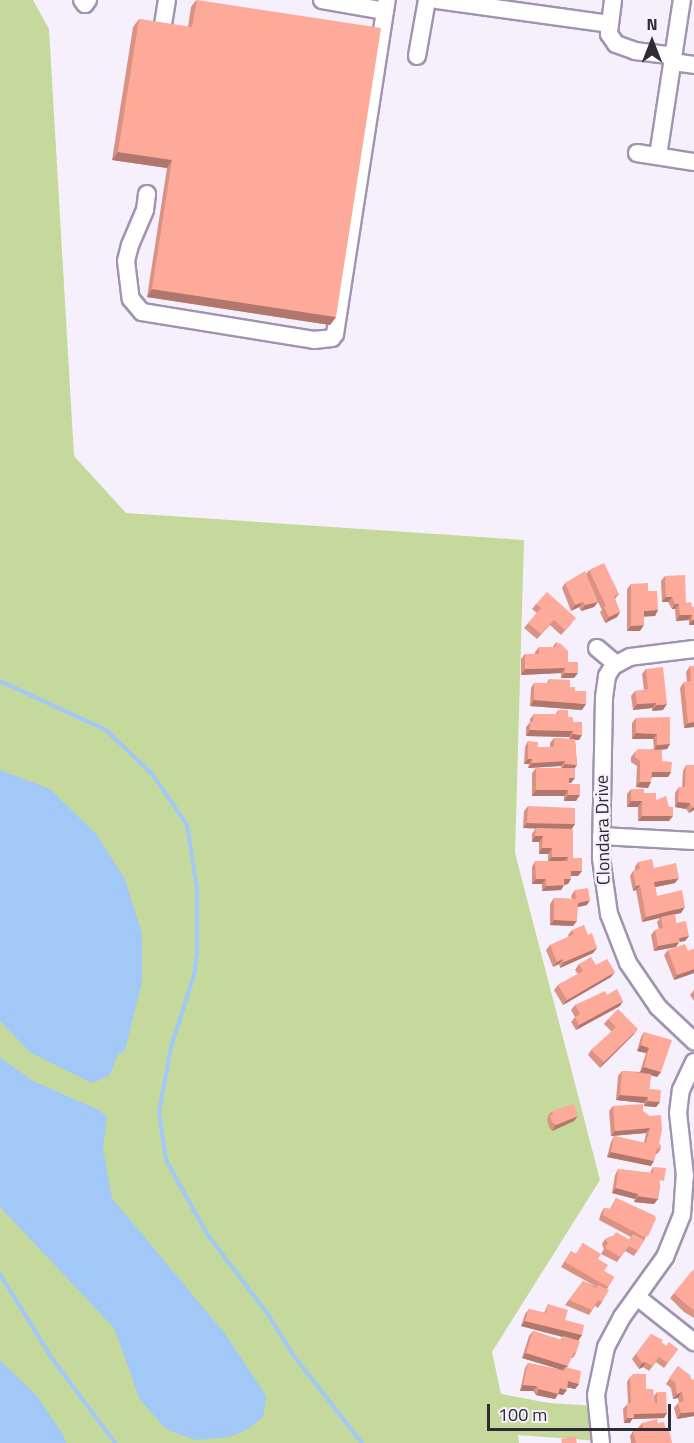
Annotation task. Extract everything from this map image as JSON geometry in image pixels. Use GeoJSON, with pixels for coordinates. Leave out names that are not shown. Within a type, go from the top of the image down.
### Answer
{"type":"FeatureCollection","features":[{"type":"Feature","properties":{"kind":"street"},"geometry":{"type":"LineString","coordinates":[[162,31],[167,0]]}},
{"type":"Feature","properties":{"kind":"street"},"geometry":{"type":"LineString","coordinates":[[147,194],[145,210],[130,245],[126,261],[131,299],[142,312],[314,340],[332,338],[386,5],[321,0]]}},
{"type":"Feature","properties":{"kind":"street"},"geometry":{"type":"LineString","coordinates":[[417,56],[427,0]]}},
{"type":"Feature","properties":{"kind":"street"},"geometry":{"type":"LineString","coordinates":[[436,0],[609,24]]}},
{"type":"Feature","properties":{"kind":"street"},"geometry":{"type":"LineString","coordinates":[[613,0],[609,24],[612,40],[623,48],[673,57],[694,65]]}},
{"type":"Feature","properties":{"kind":"street"},"geometry":{"type":"LineString","coordinates":[[658,156],[682,0]]}},
{"type":"Feature","properties":{"kind":"street"},"geometry":{"type":"LineString","coordinates":[[673,57],[694,55]]}},
{"type":"Feature","properties":{"kind":"street"},"geometry":{"type":"LineString","coordinates":[[637,153],[694,162]]}},
{"type":"Feature","properties":{"kind":"street"},"geometry":{"type":"LineString","coordinates":[[597,648],[616,664],[634,655],[694,649]]}},
{"type":"Feature","properties":{"kind":"street","name":"Clondara Drive"},"geometry":{"type":"LineString","coordinates":[[616,664],[607,676],[604,698],[601,836],[605,896],[621,947],[638,979],[658,1007],[694,1041]]}},
{"type":"Feature","properties":{"kind":"street"},"geometry":{"type":"LineString","coordinates":[[601,836],[694,841]]}},
{"type":"Feature","properties":{"kind":"street"},"geometry":{"type":"LineString","coordinates":[[601,1443],[596,1406],[600,1371],[615,1327],[671,1247],[682,1215],[685,1176],[678,1113],[681,1090],[694,1062]]}},
{"type":"Feature","properties":{"kind":"street"},"geometry":{"type":"LineString","coordinates":[[637,1297],[694,1342]]}},
{"type":"Feature","properties":{"kind":"green space"},"geometry":{"type":"Polygon","coordinates":[[[0,0],[33,0],[49,29],[74,456],[126,513],[524,540],[515,853],[600,1180],[492,1352],[501,1394],[549,1403],[596,1406],[600,1441],[518,1435],[519,1443],[0,1443],[0,0]]]}},
{"type":"Feature","properties":{"kind":"water"},"geometry":{"type":"Polygon","coordinates":[[[0,770],[50,789],[96,834],[125,879],[142,934],[142,982],[125,1050],[118,1055],[109,1076],[92,1083],[31,1053],[0,1021],[0,770]]]}},
{"type":"Feature","properties":{"kind":"water"},"geometry":{"type":"Polygon","coordinates":[[[0,1057],[33,1081],[99,1110],[107,1117],[103,1149],[112,1198],[226,1335],[266,1396],[263,1417],[248,1429],[230,1437],[196,1440],[167,1430],[140,1400],[114,1328],[0,1207],[0,1057]]]}},
{"type":"Feature","properties":{"kind":"water"},"geometry":{"type":"Polygon","coordinates":[[[0,1360],[37,1396],[64,1436],[66,1443],[0,1443],[0,1360]]]}},
{"type":"Feature","properties":{"kind":"building"},"geometry":{"type":"Polygon","coordinates":[[[197,0],[381,28],[336,317],[152,289],[172,160],[118,152],[139,19],[192,27],[197,0]]]}},
{"type":"Feature","properties":{"kind":"building"},"geometry":{"type":"Polygon","coordinates":[[[604,563],[619,594],[614,596],[620,612],[609,617],[589,570],[604,563]]]}},
{"type":"Feature","properties":{"kind":"building"},"geometry":{"type":"Polygon","coordinates":[[[585,571],[598,602],[585,605],[583,602],[575,605],[565,583],[585,571]]]}},
{"type":"Feature","properties":{"kind":"building"},"geometry":{"type":"Polygon","coordinates":[[[685,575],[686,603],[691,602],[694,607],[694,620],[692,620],[692,615],[680,615],[679,604],[675,604],[672,597],[666,597],[665,576],[685,575]]]}},
{"type":"Feature","properties":{"kind":"building"},"geometry":{"type":"Polygon","coordinates":[[[648,583],[648,591],[657,591],[658,610],[644,611],[644,625],[631,626],[631,584],[648,583]]]}},
{"type":"Feature","properties":{"kind":"building"},"geometry":{"type":"Polygon","coordinates":[[[547,592],[576,618],[565,630],[554,620],[541,634],[528,623],[541,608],[536,604],[547,592]]]}},
{"type":"Feature","properties":{"kind":"building"},"geometry":{"type":"Polygon","coordinates":[[[556,642],[568,651],[568,662],[578,662],[578,673],[565,673],[565,668],[525,669],[525,654],[539,654],[539,647],[556,647],[556,642]]]}},
{"type":"Feature","properties":{"kind":"building"},"geometry":{"type":"Polygon","coordinates":[[[690,666],[694,666],[694,722],[688,723],[684,682],[691,681],[690,666]]]}},
{"type":"Feature","properties":{"kind":"building"},"geometry":{"type":"Polygon","coordinates":[[[663,667],[667,704],[637,704],[635,691],[648,689],[646,669],[663,667]]]}},
{"type":"Feature","properties":{"kind":"building"},"geometry":{"type":"Polygon","coordinates":[[[549,679],[570,680],[570,687],[575,687],[575,691],[586,691],[586,704],[534,700],[534,683],[549,683],[549,679]]]}},
{"type":"Feature","properties":{"kind":"building"},"geometry":{"type":"Polygon","coordinates":[[[558,710],[568,710],[568,717],[573,717],[573,722],[582,722],[582,735],[573,734],[573,731],[530,730],[530,722],[533,722],[534,714],[558,714],[558,710]]]}},
{"type":"Feature","properties":{"kind":"building"},"geometry":{"type":"Polygon","coordinates":[[[670,717],[670,744],[657,745],[657,734],[636,733],[636,718],[670,717]]]}},
{"type":"Feature","properties":{"kind":"building"},"geometry":{"type":"Polygon","coordinates":[[[554,738],[575,739],[577,765],[565,764],[565,761],[532,763],[532,759],[528,759],[528,741],[538,742],[538,747],[554,747],[554,738]]]}},
{"type":"Feature","properties":{"kind":"building"},"geometry":{"type":"Polygon","coordinates":[[[638,749],[662,750],[662,761],[672,762],[671,772],[652,772],[651,782],[640,782],[640,761],[635,757],[638,749]]]}},
{"type":"Feature","properties":{"kind":"building"},"geometry":{"type":"Polygon","coordinates":[[[686,765],[694,765],[694,807],[692,808],[690,803],[678,802],[679,787],[685,787],[686,765]]]}},
{"type":"Feature","properties":{"kind":"building"},"geometry":{"type":"Polygon","coordinates":[[[536,768],[575,768],[575,778],[569,778],[569,784],[580,784],[580,795],[568,795],[568,790],[536,790],[536,768]]]}},
{"type":"Feature","properties":{"kind":"building"},"geometry":{"type":"Polygon","coordinates":[[[631,789],[644,789],[644,793],[656,793],[656,800],[666,796],[669,807],[673,807],[673,816],[642,816],[642,801],[631,801],[631,789]]]}},
{"type":"Feature","properties":{"kind":"building"},"geometry":{"type":"Polygon","coordinates":[[[528,806],[575,808],[575,824],[527,823],[528,806]]]}},
{"type":"Feature","properties":{"kind":"building"},"geometry":{"type":"Polygon","coordinates":[[[536,828],[573,829],[573,858],[582,858],[582,871],[571,871],[571,879],[564,879],[564,885],[546,886],[546,879],[536,879],[535,861],[568,861],[568,857],[552,857],[552,848],[542,848],[543,836],[535,836],[536,828]]]}},
{"type":"Feature","properties":{"kind":"building"},"geometry":{"type":"Polygon","coordinates":[[[652,859],[654,868],[676,863],[679,878],[654,882],[657,896],[682,890],[685,907],[646,917],[640,885],[636,886],[633,871],[640,869],[638,862],[652,859]]]}},
{"type":"Feature","properties":{"kind":"building"},"geometry":{"type":"Polygon","coordinates":[[[588,888],[590,900],[578,903],[577,921],[554,920],[554,898],[576,899],[575,890],[588,888]]]}},
{"type":"Feature","properties":{"kind":"building"},"geometry":{"type":"Polygon","coordinates":[[[675,914],[676,923],[686,921],[689,936],[679,938],[680,942],[658,946],[655,930],[663,928],[661,917],[675,914]]]}},
{"type":"Feature","properties":{"kind":"building"},"geometry":{"type":"Polygon","coordinates":[[[584,925],[588,935],[592,933],[597,948],[564,962],[562,959],[557,962],[550,945],[574,934],[572,930],[584,925]]]}},
{"type":"Feature","properties":{"kind":"building"},"geometry":{"type":"Polygon","coordinates":[[[685,944],[688,951],[694,949],[694,969],[677,975],[668,950],[685,944]]]}},
{"type":"Feature","properties":{"kind":"building"},"geometry":{"type":"Polygon","coordinates":[[[591,957],[596,965],[607,959],[615,972],[567,1000],[558,985],[583,971],[579,964],[591,957]]]}},
{"type":"Feature","properties":{"kind":"building"},"geometry":{"type":"Polygon","coordinates":[[[617,989],[623,1001],[579,1025],[575,1017],[580,1014],[575,1005],[605,991],[607,995],[617,989]]]}},
{"type":"Feature","properties":{"kind":"building"},"geometry":{"type":"Polygon","coordinates":[[[618,1009],[638,1029],[604,1062],[591,1050],[616,1027],[608,1019],[618,1009]]]}},
{"type":"Feature","properties":{"kind":"building"},"geometry":{"type":"Polygon","coordinates":[[[644,1032],[672,1040],[661,1072],[644,1067],[649,1048],[641,1045],[644,1032]]]}},
{"type":"Feature","properties":{"kind":"building"},"geometry":{"type":"Polygon","coordinates":[[[622,1071],[651,1074],[649,1089],[661,1090],[660,1102],[648,1101],[648,1097],[620,1095],[622,1071]]]}},
{"type":"Feature","properties":{"kind":"building"},"geometry":{"type":"Polygon","coordinates":[[[574,1104],[578,1116],[556,1125],[552,1122],[550,1115],[553,1115],[552,1111],[574,1104]]]}},
{"type":"Feature","properties":{"kind":"building"},"geometry":{"type":"Polygon","coordinates":[[[643,1104],[643,1111],[650,1116],[661,1115],[662,1130],[659,1144],[661,1149],[657,1148],[654,1161],[611,1152],[614,1136],[646,1143],[650,1128],[615,1131],[613,1106],[643,1104]]]}},
{"type":"Feature","properties":{"kind":"building"},"geometry":{"type":"Polygon","coordinates":[[[653,1167],[666,1168],[664,1181],[660,1180],[658,1199],[638,1196],[638,1194],[616,1188],[618,1169],[653,1173],[653,1167]]]}},
{"type":"Feature","properties":{"kind":"building"},"geometry":{"type":"Polygon","coordinates":[[[616,1198],[655,1216],[656,1219],[648,1236],[644,1237],[603,1215],[604,1208],[611,1209],[616,1198]]]}},
{"type":"Feature","properties":{"kind":"building"},"geometry":{"type":"Polygon","coordinates":[[[616,1232],[630,1240],[633,1234],[644,1240],[638,1251],[629,1246],[620,1257],[605,1248],[608,1243],[605,1239],[616,1232]]]}},
{"type":"Feature","properties":{"kind":"building"},"geometry":{"type":"Polygon","coordinates":[[[583,1243],[601,1254],[598,1259],[608,1265],[604,1271],[614,1277],[608,1287],[565,1262],[571,1251],[576,1255],[583,1243]]]}},
{"type":"Feature","properties":{"kind":"building"},"geometry":{"type":"Polygon","coordinates":[[[694,1270],[694,1310],[674,1293],[694,1270]]]}},
{"type":"Feature","properties":{"kind":"building"},"geometry":{"type":"Polygon","coordinates":[[[583,1281],[596,1288],[598,1285],[609,1290],[602,1302],[598,1300],[592,1310],[569,1300],[583,1281]]]}},
{"type":"Feature","properties":{"kind":"building"},"geometry":{"type":"Polygon","coordinates":[[[548,1304],[568,1310],[565,1320],[584,1325],[582,1335],[525,1321],[529,1309],[546,1313],[548,1304]]]}},
{"type":"Feature","properties":{"kind":"building"},"geometry":{"type":"Polygon","coordinates":[[[533,1331],[562,1340],[563,1336],[580,1341],[568,1366],[526,1353],[533,1331]]]}},
{"type":"Feature","properties":{"kind":"building"},"geometry":{"type":"Polygon","coordinates":[[[651,1334],[663,1340],[661,1342],[666,1346],[669,1342],[678,1349],[668,1363],[659,1357],[652,1366],[646,1362],[642,1363],[636,1354],[651,1334]]]}},
{"type":"Feature","properties":{"kind":"building"},"geometry":{"type":"Polygon","coordinates":[[[528,1363],[564,1371],[565,1367],[581,1371],[579,1384],[568,1381],[567,1390],[560,1388],[558,1394],[539,1389],[537,1386],[523,1385],[528,1363]]]}},
{"type":"Feature","properties":{"kind":"building"},"geometry":{"type":"Polygon","coordinates":[[[678,1366],[694,1380],[694,1412],[681,1413],[678,1403],[684,1401],[682,1392],[677,1394],[675,1382],[669,1378],[678,1366]]]}},
{"type":"Feature","properties":{"kind":"building"},"geometry":{"type":"Polygon","coordinates":[[[633,1374],[646,1374],[646,1389],[653,1389],[655,1403],[657,1403],[657,1392],[666,1392],[667,1413],[634,1414],[634,1418],[627,1418],[627,1403],[631,1403],[630,1377],[633,1374]]]}},
{"type":"Feature","properties":{"kind":"building"},"geometry":{"type":"Polygon","coordinates":[[[657,1419],[658,1423],[664,1422],[666,1430],[669,1430],[672,1443],[636,1443],[633,1431],[643,1428],[642,1423],[657,1419]]]}},
{"type":"Feature","properties":{"kind":"building"},"geometry":{"type":"Polygon","coordinates":[[[575,1436],[577,1443],[562,1443],[561,1439],[575,1436]]]}},
{"type":"Feature","properties":{"kind":"waterway"},"geometry":{"type":"LineString","coordinates":[[0,681],[106,730],[153,775],[187,825],[197,888],[197,952],[194,975],[171,1047],[159,1113],[166,1160],[207,1234],[267,1313],[294,1356],[362,1443]]}},
{"type":"Feature","properties":{"kind":"waterway"},"geometry":{"type":"LineString","coordinates":[[0,1274],[51,1357],[115,1443]]}}]}
